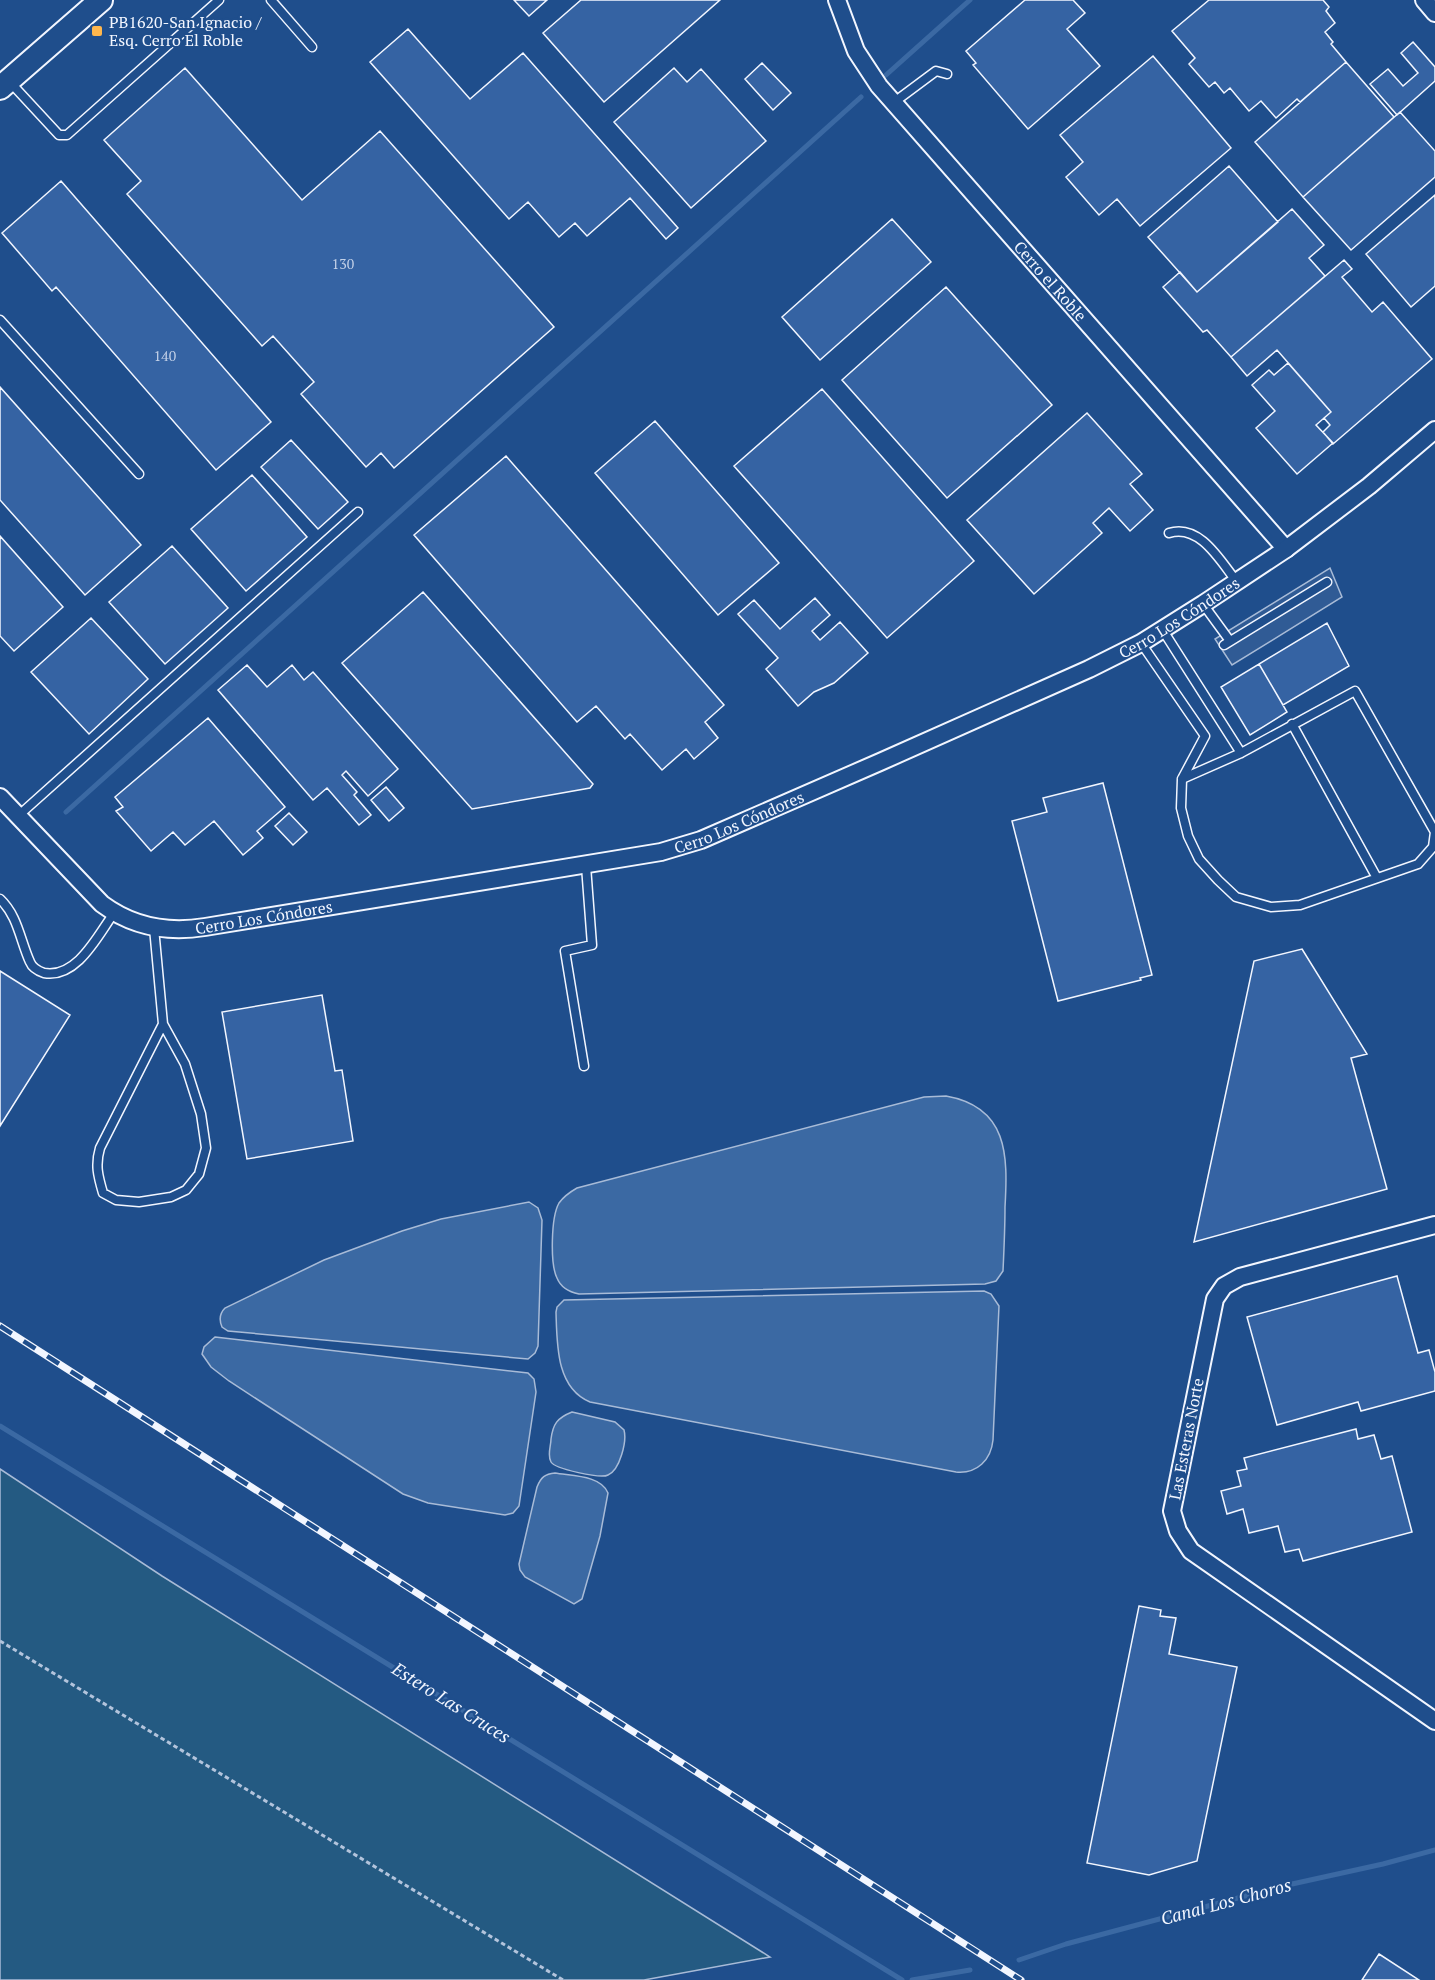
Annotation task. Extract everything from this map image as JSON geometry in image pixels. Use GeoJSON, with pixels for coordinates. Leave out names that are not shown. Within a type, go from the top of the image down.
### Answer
{"type":"FeatureCollection","features":[{"type":"Feature","properties":{"kind":"main road"},"geometry":{"type":"LineString","coordinates":[[4,84],[101,0]]}},
{"type":"Feature","properties":{"kind":"street","name":"Cerro el Roble"},"geometry":{"type":"LineString","coordinates":[[837,0],[862,61],[893,103],[1286,549]]}},
{"type":"Feature","properties":{"kind":"street"},"geometry":{"type":"LineString","coordinates":[[1424,0],[1435,13]]}},
{"type":"Feature","properties":{"kind":"street","name":"Cerro Los Cóndores"},"geometry":{"type":"LineString","coordinates":[[0,797],[88,891],[114,913],[154,928],[188,929],[661,852],[700,840],[1089,669],[1141,643],[1286,549],[1369,486],[1435,430]]}},
{"type":"Feature","properties":{"kind":"street","name":"Las Esteras Norte"},"geometry":{"type":"LineString","coordinates":[[1435,1226],[1240,1277],[1224,1286],[1215,1299],[1172,1511],[1178,1531],[1191,1551],[1435,1721]]}},
{"type":"Feature","properties":{"kind":"lane"},"geometry":{"type":"LineString","coordinates":[[4,84],[59,135],[67,135],[219,0]]}},
{"type":"Feature","properties":{"kind":"lane"},"geometry":{"type":"LineString","coordinates":[[271,0],[312,47]]}},
{"type":"Feature","properties":{"kind":"lane"},"geometry":{"type":"LineString","coordinates":[[893,103],[936,71],[948,74]]}},
{"type":"Feature","properties":{"kind":"lane"},"geometry":{"type":"LineString","coordinates":[[0,320],[139,474]]}},
{"type":"Feature","properties":{"kind":"lane"},"geometry":{"type":"LineString","coordinates":[[18,817],[358,512]]}},
{"type":"Feature","properties":{"kind":"lane"},"geometry":{"type":"LineString","coordinates":[[1169,533],[1179,530],[1192,534],[1210,547],[1236,582]]}},
{"type":"Feature","properties":{"kind":"lane"},"geometry":{"type":"LineString","coordinates":[[1203,604],[1227,643],[1326,582]]}},
{"type":"Feature","properties":{"kind":"lane"},"geometry":{"type":"LineString","coordinates":[[1162,629],[1241,753]]}},
{"type":"Feature","properties":{"kind":"lane"},"geometry":{"type":"LineString","coordinates":[[1141,643],[1205,736],[1182,779],[1181,808],[1188,836],[1199,859],[1236,897],[1271,907],[1300,905],[1418,864],[1433,847],[1435,832],[1355,691],[1241,753],[1182,779]]}},
{"type":"Feature","properties":{"kind":"lane"},"geometry":{"type":"LineString","coordinates":[[1293,724],[1377,878]]}},
{"type":"Feature","properties":{"kind":"lane"},"geometry":{"type":"LineString","coordinates":[[584,1066],[565,951],[592,945],[586,866]]}},
{"type":"Feature","properties":{"kind":"lane"},"geometry":{"type":"LineString","coordinates":[[0,899],[8,906],[17,924],[31,965],[40,972],[54,974],[76,964],[114,913]]}},
{"type":"Feature","properties":{"kind":"lane"},"geometry":{"type":"LineString","coordinates":[[154,928],[163,1024],[185,1064],[201,1114],[206,1148],[199,1174],[186,1190],[171,1197],[139,1202],[116,1200],[103,1193],[96,1161],[100,1148],[163,1024]]}},
{"type":"Feature","properties":{"kind":"path"},"geometry":{"type":"LineString","coordinates":[[0,1641],[563,1980]]}},
{"type":"Feature","properties":{"kind":"shaded area"},"geometry":{"type":"Polygon","coordinates":[[[1330,568],[1342,597],[1232,665],[1215,639],[1330,568]]]}},
{"type":"Feature","properties":{"kind":"shaded area"},"geometry":{"type":"Polygon","coordinates":[[[946,1096],[966,1102],[982,1111],[993,1122],[1000,1136],[1006,1169],[1006,1188],[1003,1271],[996,1281],[985,1284],[579,1294],[566,1289],[557,1278],[552,1252],[556,1210],[567,1194],[577,1188],[924,1097],[946,1096]]]}},
{"type":"Feature","properties":{"kind":"shaded area"},"geometry":{"type":"Polygon","coordinates":[[[529,1202],[538,1208],[542,1220],[538,1346],[535,1353],[528,1359],[228,1331],[222,1327],[220,1322],[225,1308],[324,1260],[441,1219],[529,1202]]]}},
{"type":"Feature","properties":{"kind":"shaded area"},"geometry":{"type":"Polygon","coordinates":[[[984,1291],[991,1294],[999,1306],[993,1440],[989,1454],[982,1464],[964,1472],[590,1402],[570,1387],[558,1351],[556,1312],[557,1307],[564,1300],[984,1291]]]}},
{"type":"Feature","properties":{"kind":"shaded area"},"geometry":{"type":"Polygon","coordinates":[[[215,1337],[528,1373],[534,1379],[536,1392],[519,1506],[513,1513],[505,1515],[428,1503],[403,1494],[211,1367],[202,1354],[204,1347],[215,1337]]]}},
{"type":"Feature","properties":{"kind":"shaded area"},"geometry":{"type":"Polygon","coordinates":[[[572,1412],[615,1422],[624,1430],[622,1455],[616,1467],[608,1475],[578,1473],[551,1462],[549,1456],[555,1425],[559,1419],[572,1412]]]}},
{"type":"Feature","properties":{"kind":"shaded area"},"geometry":{"type":"Polygon","coordinates":[[[0,1469],[162,1576],[770,1957],[644,1980],[0,1980],[0,1469]]]}},
{"type":"Feature","properties":{"kind":"shaded area"},"geometry":{"type":"Polygon","coordinates":[[[555,1473],[592,1480],[604,1487],[608,1493],[600,1536],[582,1599],[574,1604],[525,1577],[519,1564],[537,1487],[544,1477],[555,1473]]]}},
{"type":"Feature","properties":{"kind":"building"},"geometry":{"type":"Polygon","coordinates":[[[514,0],[547,0],[529,16],[514,0]]]}},
{"type":"Feature","properties":{"kind":"building"},"geometry":{"type":"Polygon","coordinates":[[[581,0],[720,0],[604,102],[543,33],[581,0]]]}},
{"type":"Feature","properties":{"kind":"building"},"geometry":{"type":"Polygon","coordinates":[[[1025,0],[1073,0],[1085,13],[1067,29],[1100,66],[1028,129],[973,65],[976,63],[966,51],[1025,0]]]}},
{"type":"Feature","properties":{"kind":"building"},"geometry":{"type":"Polygon","coordinates":[[[1209,0],[1323,0],[1329,7],[1326,11],[1335,23],[1325,32],[1333,42],[1331,44],[1346,62],[1300,102],[1297,99],[1276,118],[1261,101],[1249,111],[1230,88],[1224,93],[1215,82],[1209,87],[1189,64],[1195,58],[1172,31],[1209,0]]]}},
{"type":"Feature","properties":{"kind":"building"},"geometry":{"type":"Polygon","coordinates":[[[408,29],[470,99],[523,53],[678,228],[666,239],[630,198],[587,236],[575,223],[559,237],[528,202],[509,219],[370,62],[408,29]]]}},
{"type":"Feature","properties":{"kind":"building"},"geometry":{"type":"Polygon","coordinates":[[[1413,42],[1435,67],[1435,81],[1397,115],[1370,84],[1388,69],[1403,86],[1418,73],[1401,53],[1413,42]]]}},
{"type":"Feature","properties":{"kind":"building"},"geometry":{"type":"Polygon","coordinates":[[[1153,56],[1231,148],[1140,226],[1117,199],[1099,215],[1066,177],[1083,162],[1060,135],[1153,56]]]}},
{"type":"Feature","properties":{"kind":"building"},"geometry":{"type":"Polygon","coordinates":[[[1346,62],[1394,117],[1303,197],[1255,142],[1346,62]]]}},
{"type":"Feature","properties":{"kind":"building"},"geometry":{"type":"Polygon","coordinates":[[[762,63],[791,93],[773,110],[745,79],[762,63]]]}},
{"type":"Feature","properties":{"kind":"building"},"geometry":{"type":"Polygon","coordinates":[[[185,68],[302,200],[380,131],[554,327],[394,468],[381,453],[366,467],[301,394],[314,382],[273,336],[262,346],[127,194],[141,181],[104,140],[185,68]]]}},
{"type":"Feature","properties":{"kind":"building"},"geometry":{"type":"Polygon","coordinates":[[[674,68],[687,82],[701,69],[766,141],[691,208],[614,122],[674,68]]]}},
{"type":"Feature","properties":{"kind":"building"},"geometry":{"type":"Polygon","coordinates":[[[1400,112],[1435,151],[1435,177],[1351,250],[1303,197],[1400,112]]]}},
{"type":"Feature","properties":{"kind":"building"},"geometry":{"type":"Polygon","coordinates":[[[1229,166],[1278,222],[1197,292],[1148,237],[1229,166]]]}},
{"type":"Feature","properties":{"kind":"building"},"geometry":{"type":"Polygon","coordinates":[[[61,181],[271,422],[216,470],[56,287],[52,291],[2,233],[61,181]]]}},
{"type":"Feature","properties":{"kind":"building"},"geometry":{"type":"Polygon","coordinates":[[[1435,195],[1435,286],[1411,307],[1366,254],[1435,195]]]}},
{"type":"Feature","properties":{"kind":"building"},"geometry":{"type":"Polygon","coordinates":[[[1292,209],[1324,245],[1309,258],[1325,276],[1231,357],[1207,330],[1203,332],[1163,287],[1180,272],[1197,292],[1292,209]]]}},
{"type":"Feature","properties":{"kind":"building"},"geometry":{"type":"Polygon","coordinates":[[[892,219],[931,262],[820,360],[782,317],[892,219]]]}},
{"type":"Feature","properties":{"kind":"building"},"geometry":{"type":"Polygon","coordinates":[[[1344,260],[1352,269],[1342,277],[1372,312],[1383,302],[1432,359],[1333,444],[1323,432],[1330,425],[1324,418],[1331,412],[1277,350],[1247,376],[1231,357],[1344,260]]]}},
{"type":"Feature","properties":{"kind":"building"},"geometry":{"type":"Polygon","coordinates":[[[946,287],[1052,405],[947,498],[842,380],[946,287]]]}},
{"type":"Feature","properties":{"kind":"building"},"geometry":{"type":"Polygon","coordinates":[[[1288,363],[1331,412],[1316,425],[1333,443],[1297,474],[1256,428],[1275,411],[1252,385],[1269,370],[1274,375],[1288,363]]]}},
{"type":"Feature","properties":{"kind":"building"},"geometry":{"type":"Polygon","coordinates":[[[0,387],[141,545],[85,595],[0,500],[0,387]]]}},
{"type":"Feature","properties":{"kind":"building"},"geometry":{"type":"Polygon","coordinates":[[[822,389],[974,561],[887,638],[734,466],[822,389]]]}},
{"type":"Feature","properties":{"kind":"building"},"geometry":{"type":"Polygon","coordinates":[[[1087,413],[1142,474],[1130,484],[1153,510],[1130,531],[1109,508],[1093,523],[1102,533],[1034,594],[967,520],[1087,413]]]}},
{"type":"Feature","properties":{"kind":"building"},"geometry":{"type":"Polygon","coordinates":[[[655,421],[779,563],[718,615],[595,473],[655,421]]]}},
{"type":"Feature","properties":{"kind":"building"},"geometry":{"type":"Polygon","coordinates":[[[291,440],[348,502],[318,529],[261,467],[291,440]]]}},
{"type":"Feature","properties":{"kind":"building"},"geometry":{"type":"Polygon","coordinates":[[[506,456],[724,705],[705,722],[718,738],[694,759],[686,749],[662,770],[630,734],[625,739],[596,706],[577,722],[414,535],[506,456]]]}},
{"type":"Feature","properties":{"kind":"building"},"geometry":{"type":"Polygon","coordinates":[[[252,475],[307,537],[246,591],[191,529],[252,475]]]}},
{"type":"Feature","properties":{"kind":"building"},"geometry":{"type":"Polygon","coordinates":[[[0,536],[63,607],[14,651],[0,636],[0,536]]]}},
{"type":"Feature","properties":{"kind":"building"},"geometry":{"type":"Polygon","coordinates":[[[172,546],[228,608],[165,664],[109,602],[172,546]]]}},
{"type":"Feature","properties":{"kind":"building"},"geometry":{"type":"Polygon","coordinates":[[[423,592],[593,784],[590,788],[472,809],[342,663],[423,592]]]}},
{"type":"Feature","properties":{"kind":"building"},"geometry":{"type":"Polygon","coordinates":[[[815,598],[830,615],[812,631],[820,640],[840,622],[868,653],[834,683],[814,692],[798,706],[766,669],[778,658],[738,614],[754,600],[780,629],[815,598]]]}},
{"type":"Feature","properties":{"kind":"building"},"geometry":{"type":"Polygon","coordinates":[[[91,618],[148,679],[89,734],[31,672],[91,618]]]}},
{"type":"Feature","properties":{"kind":"building"},"geometry":{"type":"Polygon","coordinates":[[[1327,623],[1349,666],[1283,705],[1259,664],[1327,623]]]}},
{"type":"Feature","properties":{"kind":"building"},"geometry":{"type":"Polygon","coordinates":[[[1259,664],[1287,712],[1250,735],[1221,687],[1259,664]]]}},
{"type":"Feature","properties":{"kind":"building"},"geometry":{"type":"Polygon","coordinates":[[[247,665],[267,687],[292,665],[304,680],[313,672],[398,769],[368,796],[346,771],[342,775],[357,792],[354,795],[371,815],[359,825],[327,788],[313,800],[218,690],[247,665]]]}},
{"type":"Feature","properties":{"kind":"building"},"geometry":{"type":"Polygon","coordinates":[[[208,718],[285,807],[257,831],[263,838],[243,855],[214,821],[185,845],[173,832],[151,851],[116,811],[123,807],[115,797],[208,718]]]}},
{"type":"Feature","properties":{"kind":"building"},"geometry":{"type":"Polygon","coordinates":[[[1103,783],[1152,975],[1140,978],[1141,980],[1058,1001],[1012,821],[1047,812],[1043,798],[1103,783]]]}},
{"type":"Feature","properties":{"kind":"building"},"geometry":{"type":"Polygon","coordinates":[[[386,787],[404,808],[389,821],[371,800],[386,787]]]}},
{"type":"Feature","properties":{"kind":"building"},"geometry":{"type":"Polygon","coordinates":[[[289,813],[307,832],[293,845],[275,826],[289,813]]]}},
{"type":"Feature","properties":{"kind":"building"},"geometry":{"type":"Polygon","coordinates":[[[1302,949],[1367,1054],[1351,1058],[1387,1189],[1194,1242],[1254,961],[1302,949]]]}},
{"type":"Feature","properties":{"kind":"building"},"geometry":{"type":"Polygon","coordinates":[[[0,971],[70,1015],[0,1126],[0,971]]]}},
{"type":"Feature","properties":{"kind":"building"},"geometry":{"type":"Polygon","coordinates":[[[322,995],[335,1071],[342,1070],[353,1141],[247,1159],[222,1012],[322,995]]]}},
{"type":"Feature","properties":{"kind":"building"},"geometry":{"type":"Polygon","coordinates":[[[1397,1276],[1418,1353],[1429,1350],[1435,1372],[1435,1391],[1361,1411],[1358,1402],[1277,1425],[1247,1317],[1397,1276]]]}},
{"type":"Feature","properties":{"kind":"building"},"geometry":{"type":"Polygon","coordinates":[[[1356,1429],[1358,1439],[1374,1435],[1381,1459],[1392,1456],[1412,1532],[1303,1561],[1299,1549],[1285,1552],[1278,1526],[1249,1533],[1243,1509],[1227,1514],[1221,1491],[1241,1486],[1237,1471],[1247,1469],[1244,1458],[1356,1429]]]}},
{"type":"Feature","properties":{"kind":"building"},"geometry":{"type":"Polygon","coordinates":[[[1139,1606],[1161,1610],[1160,1616],[1176,1618],[1169,1654],[1237,1667],[1197,1861],[1149,1875],[1087,1863],[1139,1606]]]}},
{"type":"Feature","properties":{"kind":"building"},"geometry":{"type":"Polygon","coordinates":[[[1379,1954],[1419,1980],[1362,1980],[1379,1954]]]}},
{"type":"Feature","properties":{"kind":"waterway"},"geometry":{"type":"LineString","coordinates":[[886,75],[970,0]]}},
{"type":"Feature","properties":{"kind":"waterway"},"geometry":{"type":"LineString","coordinates":[[66,812],[861,97]]}},
{"type":"Feature","properties":{"kind":"waterway","name":"Estero Las Cruces"},"geometry":{"type":"LineString","coordinates":[[0,1426],[902,1980]]}},
{"type":"Feature","properties":{"kind":"waterway","name":"Canal Los Choros"},"geometry":{"type":"LineString","coordinates":[[1019,1960],[1066,1944],[1283,1886],[1435,1850]]}},
{"type":"Feature","properties":{"kind":"waterway","name":"Estero Las Cruces"},"geometry":{"type":"LineString","coordinates":[[912,1980],[970,1970]]}},
{"type":"Feature","properties":{"kind":"railway"},"geometry":{"type":"LineString","coordinates":[[0,1326],[1021,1980]]}},
{"type":"Feature","properties":{"kind":"place","name":"PB1620-San Ignacio / Esq. Cerro El Roble"},"geometry":{"type":"Point","coordinates":[97,31]}}]}
